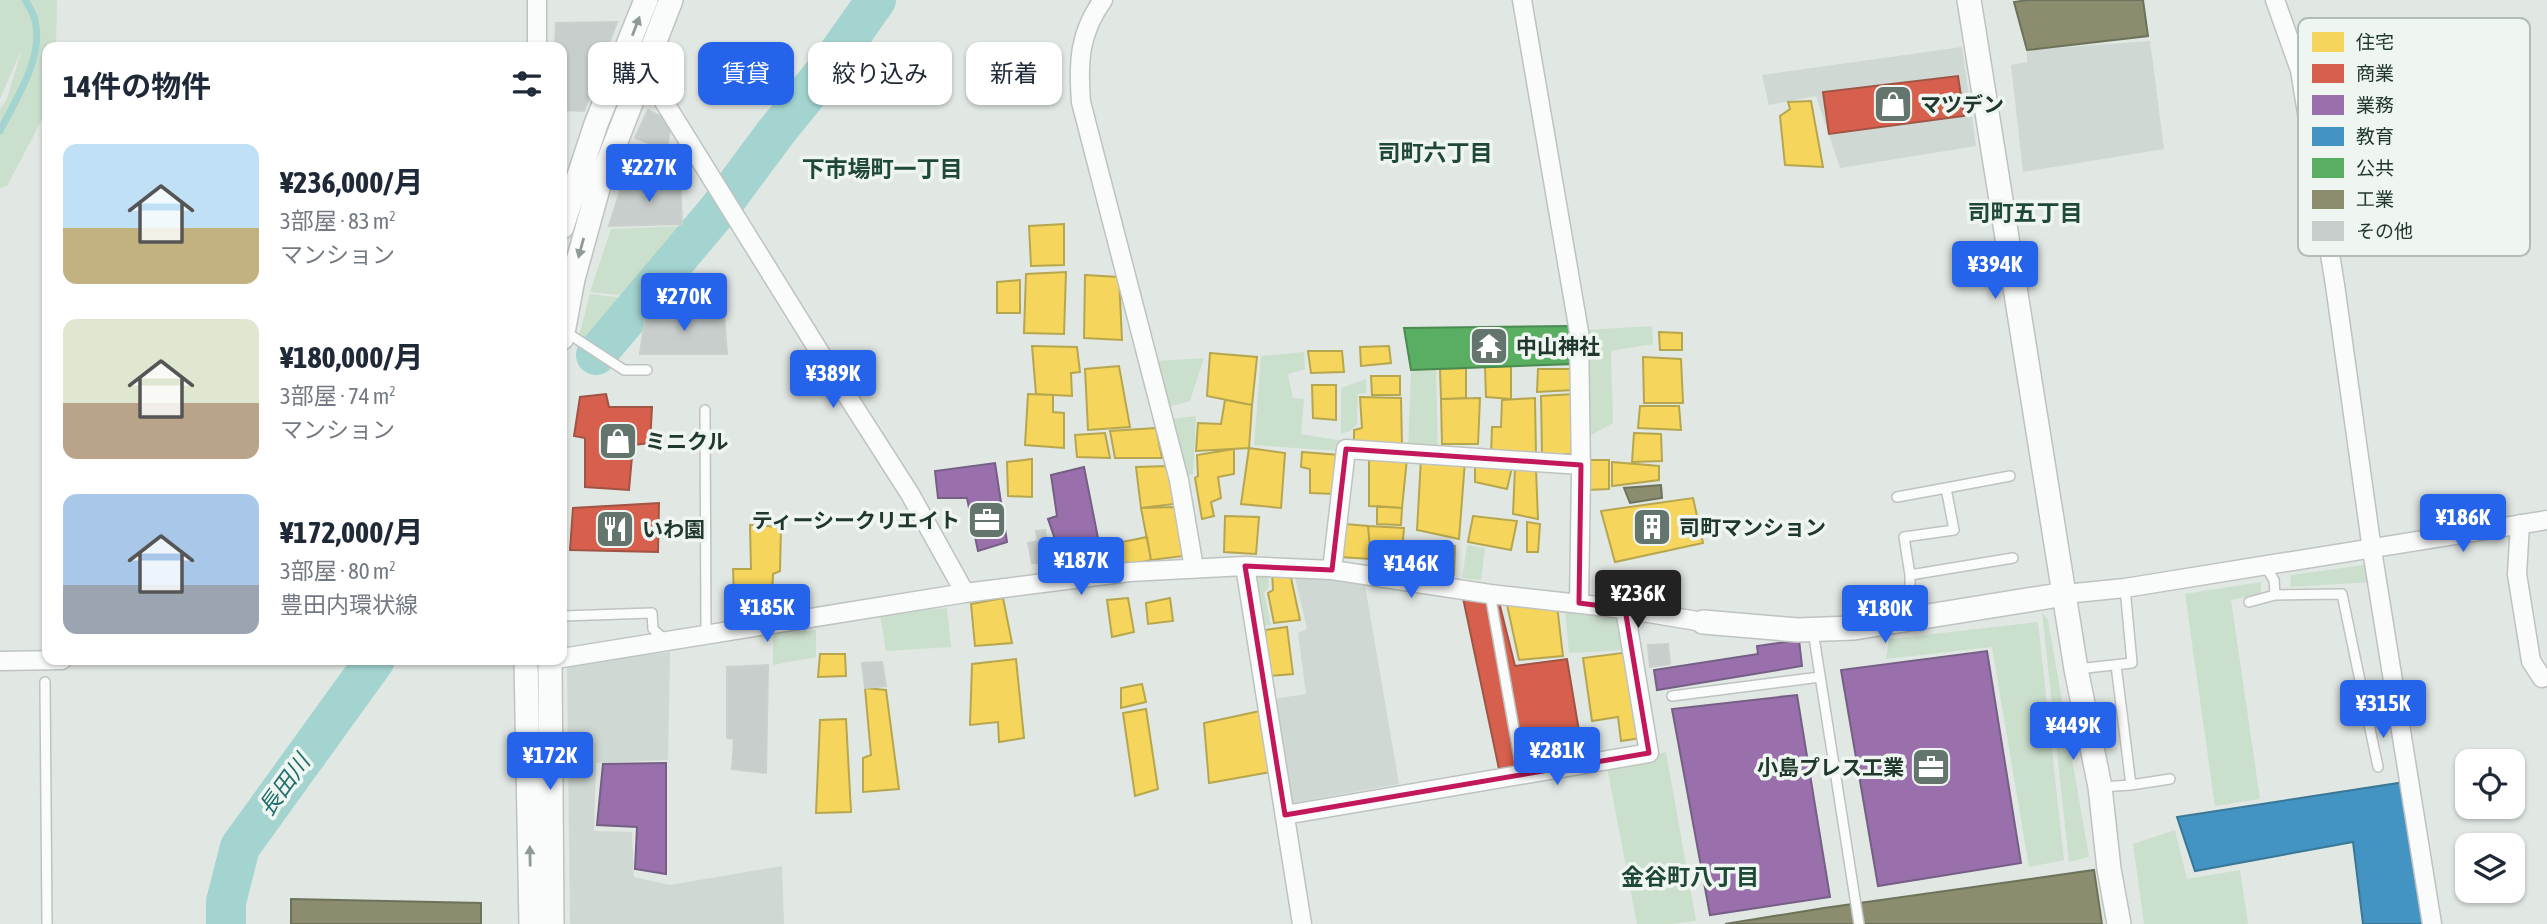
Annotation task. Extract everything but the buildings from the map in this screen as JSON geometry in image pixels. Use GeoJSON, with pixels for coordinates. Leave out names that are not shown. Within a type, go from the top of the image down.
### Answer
{"type":"FeatureCollection","features":[{"type":"Feature","properties":{"kind":"street"},"geometry":{"type":"LineString","coordinates":[[537,0],[537,42]]}},
{"type":"Feature","properties":{"kind":"street"},"geometry":{"type":"LineString","coordinates":[[567,206],[596,124],[646,0]]}},
{"type":"Feature","properties":{"kind":"street"},"geometry":{"type":"LineString","coordinates":[[567,336],[573,279],[599,185],[671,0]]}},
{"type":"Feature","properties":{"kind":"street"},"geometry":{"type":"LineString","coordinates":[[1103,0],[1094,13],[1083,41],[1078,67],[1081,102],[1179,480],[1194,568]]}},
{"type":"Feature","properties":{"kind":"street"},"geometry":{"type":"LineString","coordinates":[[1522,0],[1578,332],[1581,465],[1579,603]]}},
{"type":"Feature","properties":{"kind":"street"},"geometry":{"type":"LineString","coordinates":[[1969,0],[2076,669],[2100,788],[2109,869],[2119,924]]}},
{"type":"Feature","properties":{"kind":"street"},"geometry":{"type":"LineString","coordinates":[[2275,0],[2298,64]]}},
{"type":"Feature","properties":{"kind":"street"},"geometry":{"type":"LineString","coordinates":[[666,105],[910,494],[965,593]]}},
{"type":"Feature","properties":{"kind":"street"},"geometry":{"type":"LineString","coordinates":[[2330,256],[2372,550],[2432,924]]}},
{"type":"Feature","properties":{"kind":"street"},"geometry":{"type":"LineString","coordinates":[[1332,570],[1346,449],[1581,465]]}},
{"type":"Feature","properties":{"kind":"street"},"geometry":{"type":"LineString","coordinates":[[567,657],[965,593],[1129,572],[1245,566],[1332,570],[1703,622],[1813,630],[1854,628],[2065,594],[2124,588],[2372,550],[2547,520]]}},
{"type":"Feature","properties":{"kind":"street"},"geometry":{"type":"LineString","coordinates":[[2520,524],[2517,573],[2531,661],[2542,678]]}},
{"type":"Feature","properties":{"kind":"street"},"geometry":{"type":"LineString","coordinates":[[1245,566],[1302,924]]}},
{"type":"Feature","properties":{"kind":"street"},"geometry":{"type":"LineString","coordinates":[[1285,815],[1649,753],[1625,609]]}},
{"type":"Feature","properties":{"kind":"street"},"geometry":{"type":"LineString","coordinates":[[0,661],[42,660]]}},
{"type":"Feature","properties":{"kind":"street"},"geometry":{"type":"LineString","coordinates":[[526,665],[531,924]]}},
{"type":"Feature","properties":{"kind":"street"},"geometry":{"type":"LineString","coordinates":[[550,665],[552,924]]}},
{"type":"Feature","properties":{"kind":"lane"},"geometry":{"type":"LineString","coordinates":[[567,336],[624,370],[648,370]]}},
{"type":"Feature","properties":{"kind":"lane"},"geometry":{"type":"LineString","coordinates":[[705,410],[706,634]]}},
{"type":"Feature","properties":{"kind":"lane"},"geometry":{"type":"LineString","coordinates":[[1897,497],[2010,477]]}},
{"type":"Feature","properties":{"kind":"lane"},"geometry":{"type":"LineString","coordinates":[[1910,620],[1910,575],[1904,537],[1954,530],[1946,488]]}},
{"type":"Feature","properties":{"kind":"lane"},"geometry":{"type":"LineString","coordinates":[[1910,575],[2013,558]]}},
{"type":"Feature","properties":{"kind":"lane"},"geometry":{"type":"LineString","coordinates":[[2265,566],[2274,580],[2275,595]]}},
{"type":"Feature","properties":{"kind":"lane"},"geometry":{"type":"LineString","coordinates":[[2076,669],[2133,663],[2124,588]]}},
{"type":"Feature","properties":{"kind":"lane"},"geometry":{"type":"LineString","coordinates":[[1490,594],[1522,774]]}},
{"type":"Feature","properties":{"kind":"lane"},"geometry":{"type":"LineString","coordinates":[[2249,602],[2275,595],[2342,594],[2378,767]]}},
{"type":"Feature","properties":{"kind":"lane"},"geometry":{"type":"LineString","coordinates":[[567,616],[652,613],[653,629],[666,641]]}},
{"type":"Feature","properties":{"kind":"lane"},"geometry":{"type":"LineString","coordinates":[[1813,630],[1859,924]]}},
{"type":"Feature","properties":{"kind":"lane"},"geometry":{"type":"LineString","coordinates":[[2116,665],[2131,785]]}},
{"type":"Feature","properties":{"kind":"lane"},"geometry":{"type":"LineString","coordinates":[[1672,696],[1820,677]]}},
{"type":"Feature","properties":{"kind":"lane"},"geometry":{"type":"LineString","coordinates":[[45,682],[47,924]]}},
{"type":"Feature","properties":{"kind":"lane"},"geometry":{"type":"LineString","coordinates":[[2100,788],[2170,779]]}},
{"type":"Feature","properties":{"kind":"highlighted area"},"geometry":{"type":"Polygon","coordinates":[[[1346,449],[1581,465],[1579,603],[1625,609],[1649,753],[1285,815],[1245,566],[1332,570],[1346,449]]]}},
{"type":"Feature","properties":{"kind":"shaded area"},"geometry":{"type":"Polygon","coordinates":[[[2150,41],[2164,149],[2023,172],[2011,65],[2027,62],[2027,50],[2150,41]]]}},
{"type":"Feature","properties":{"kind":"shaded area","name":"マツデン"},"geometry":{"type":"Polygon","coordinates":[[[1962,47],[1976,146],[1840,168],[1816,96],[1769,105],[1762,75],[1962,47]]]}},
{"type":"Feature","properties":{"kind":"shaded area"},"geometry":{"type":"Polygon","coordinates":[[[1295,577],[1364,580],[1399,784],[1292,803],[1273,699],[1306,694],[1298,633],[1307,629],[1295,577]]]}},
{"type":"Feature","properties":{"kind":"shaded area"},"geometry":{"type":"Polygon","coordinates":[[[670,652],[668,760],[596,763],[594,831],[632,832],[634,877],[670,885],[782,866],[784,924],[570,924],[567,663],[670,652]]]}},
{"type":"Feature","properties":{"kind":"green space"},"geometry":{"type":"Polygon","coordinates":[[[0,0],[57,0],[56,42],[42,42],[42,120],[7,186],[0,188],[0,109],[7,99],[22,48],[0,99],[0,0]]]}},
{"type":"Feature","properties":{"kind":"green space"},"geometry":{"type":"Polygon","coordinates":[[[686,226],[637,297],[590,292],[611,229],[686,226]]]}},
{"type":"Feature","properties":{"kind":"green space"},"geometry":{"type":"Polygon","coordinates":[[[590,294],[632,299],[595,344],[579,336],[590,294]]]}},
{"type":"Feature","properties":{"kind":"green space"},"geometry":{"type":"Polygon","coordinates":[[[1652,326],[1653,344],[1611,351],[1613,423],[1591,435],[1585,330],[1652,326]]]}},
{"type":"Feature","properties":{"kind":"green space"},"geometry":{"type":"Polygon","coordinates":[[[1304,352],[1305,369],[1288,374],[1293,398],[1304,399],[1301,434],[1344,441],[1339,451],[1254,445],[1261,356],[1304,352]]]}},
{"type":"Feature","properties":{"kind":"green space"},"geometry":{"type":"Polygon","coordinates":[[[1204,358],[1190,401],[1168,407],[1159,361],[1204,358]]]}},
{"type":"Feature","properties":{"kind":"green space"},"geometry":{"type":"Polygon","coordinates":[[[1436,369],[1438,455],[1408,453],[1411,370],[1436,369]]]}},
{"type":"Feature","properties":{"kind":"green space"},"geometry":{"type":"Polygon","coordinates":[[[1366,379],[1366,393],[1358,394],[1357,424],[1350,431],[1341,434],[1341,388],[1366,379]]]}},
{"type":"Feature","properties":{"kind":"green space"},"geometry":{"type":"Polygon","coordinates":[[[1196,416],[1193,474],[1184,477],[1170,419],[1196,416]]]}},
{"type":"Feature","properties":{"kind":"green space"},"geometry":{"type":"Polygon","coordinates":[[[1467,545],[1485,548],[1481,580],[1462,578],[1467,545]]]}},
{"type":"Feature","properties":{"kind":"green space"},"geometry":{"type":"Polygon","coordinates":[[[2371,564],[2372,582],[2290,587],[2291,575],[2371,564]]]}},
{"type":"Feature","properties":{"kind":"green space"},"geometry":{"type":"Polygon","coordinates":[[[1253,572],[1268,572],[1269,587],[1264,593],[1271,625],[1262,626],[1253,572]]]}},
{"type":"Feature","properties":{"kind":"green space"},"geometry":{"type":"Polygon","coordinates":[[[2261,582],[2261,594],[2231,600],[2260,799],[2215,806],[2185,594],[2261,582]]]}},
{"type":"Feature","properties":{"kind":"green space"},"geometry":{"type":"Polygon","coordinates":[[[947,608],[951,647],[886,651],[880,614],[947,608]]]}},
{"type":"Feature","properties":{"kind":"green space"},"geometry":{"type":"Polygon","coordinates":[[[1565,608],[1621,616],[1627,650],[1569,653],[1565,608]]]}},
{"type":"Feature","properties":{"kind":"green space"},"geometry":{"type":"Polygon","coordinates":[[[2042,612],[2048,620],[2089,857],[2069,862],[2042,612]]]}},
{"type":"Feature","properties":{"kind":"green space"},"geometry":{"type":"Polygon","coordinates":[[[2038,622],[2064,860],[2029,867],[1992,647],[1886,659],[1889,639],[2038,622]]]}},
{"type":"Feature","properties":{"kind":"green space"},"geometry":{"type":"Polygon","coordinates":[[[816,630],[816,657],[773,665],[773,633],[816,630]]]}},
{"type":"Feature","properties":{"kind":"green space"},"geometry":{"type":"Polygon","coordinates":[[[1666,752],[1696,921],[1637,924],[1607,767],[1666,752]]]}},
{"type":"Feature","properties":{"kind":"green space"},"geometry":{"type":"Polygon","coordinates":[[[2175,830],[2187,879],[2240,870],[2248,924],[2144,924],[2133,844],[2175,830]]]}},
{"type":"Feature","properties":{"kind":"waterway"},"geometry":{"type":"LineString","coordinates":[[0,131],[27,78],[36,49],[35,20],[25,0]]}},
{"type":"Feature","properties":{"kind":"waterway","name":"長田川"},"geometry":{"type":"LineString","coordinates":[[596,355],[719,209],[828,68],[876,0]]}},
{"type":"Feature","properties":{"kind":"waterway","name":"長田川"},"geometry":{"type":"LineString","coordinates":[[226,924],[226,902],[240,847],[371,665]]}},
{"type":"Feature","properties":{"kind":"place","name":"マツデン"},"geometry":{"type":"Point","coordinates":[1893,104]}},
{"type":"Feature","properties":{"kind":"place","name":"中山神社"},"geometry":{"type":"Point","coordinates":[1489,346]}},
{"type":"Feature","properties":{"kind":"place","name":"ミニクル"},"geometry":{"type":"Point","coordinates":[618,441]}},
{"type":"Feature","properties":{"kind":"place","name":"ティーシークリエイト"},"geometry":{"type":"Point","coordinates":[987,520]}},
{"type":"Feature","properties":{"kind":"place","name":"司町マンション"},"geometry":{"type":"Point","coordinates":[1652,527]}},
{"type":"Feature","properties":{"kind":"place","name":"いわ園"},"geometry":{"type":"Point","coordinates":[615,529]}},
{"type":"Feature","properties":{"kind":"place","name":"小島プレス工業"},"geometry":{"type":"Point","coordinates":[1931,767]}},
{"type":"Feature","properties":{"kind":"district","name":"司町六丁目"},"geometry":{"type":"Point","coordinates":[1435,153]}},
{"type":"Feature","properties":{"kind":"district","name":"下市場町一丁目"},"geometry":{"type":"Point","coordinates":[882,169]}},
{"type":"Feature","properties":{"kind":"district","name":"司町五丁目"},"geometry":{"type":"Point","coordinates":[2025,213]}},
{"type":"Feature","properties":{"kind":"district","name":"金谷町八丁目"},"geometry":{"type":"Point","coordinates":[1690,877]}}]}
